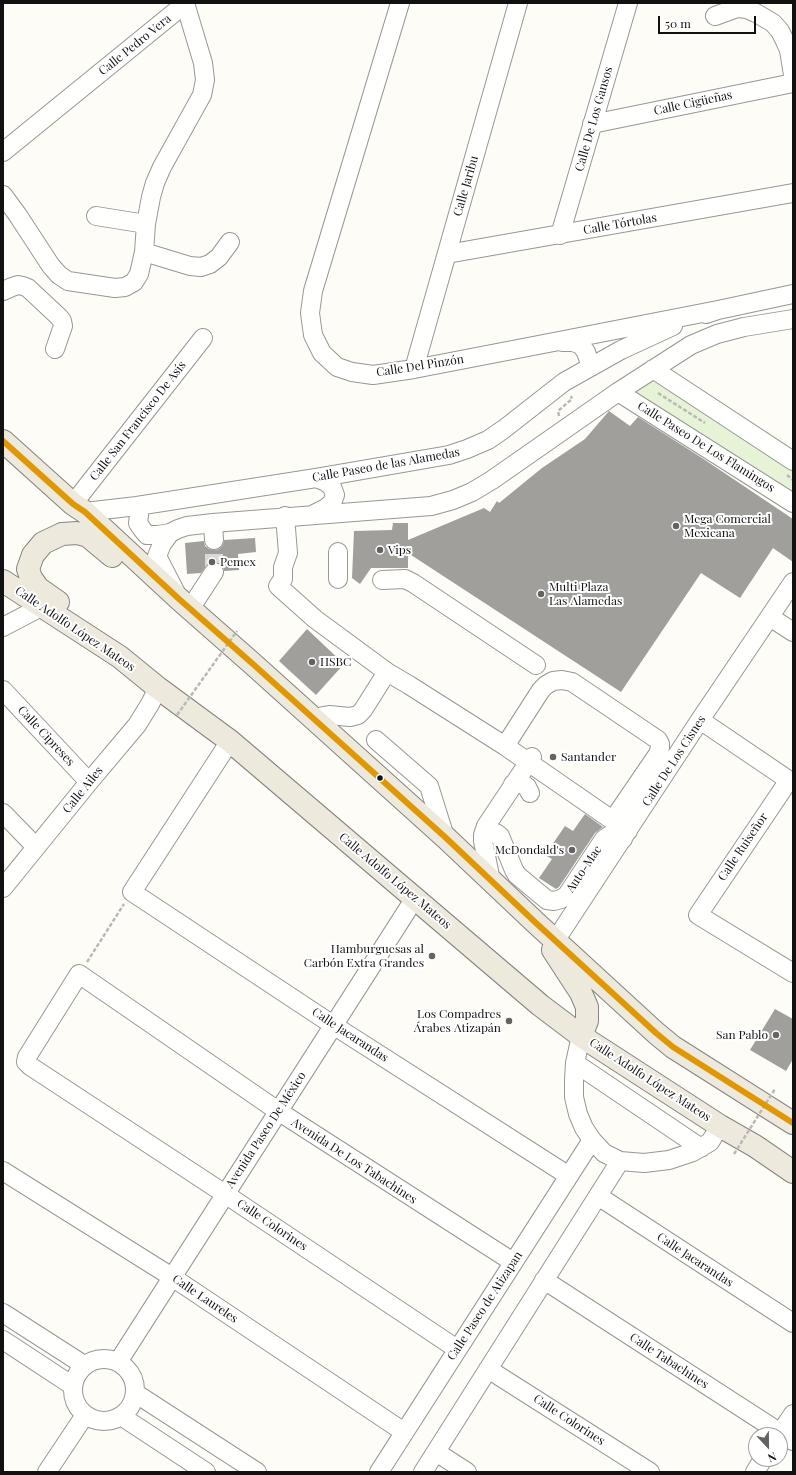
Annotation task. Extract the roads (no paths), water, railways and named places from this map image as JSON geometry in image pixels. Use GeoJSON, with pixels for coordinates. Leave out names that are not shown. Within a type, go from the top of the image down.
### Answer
{"type":"FeatureCollection","features":[{"type":"Feature","properties":{"kind":"main road"},"geometry":{"type":"LineString","coordinates":[[3,441],[445,837],[555,941],[656,1033],[673,1047],[793,1122]]}},
{"type":"Feature","properties":{"kind":"main road"},"geometry":{"type":"LineString","coordinates":[[120,657],[82,619],[38,588],[31,578],[28,569],[33,555],[44,543],[62,534],[77,533],[88,536],[99,544],[154,594],[184,604]]}},
{"type":"Feature","properties":{"kind":"main road","name":"Calle Adolfo López Mateos"},"geometry":{"type":"LineString","coordinates":[[3,581],[120,657],[158,688],[230,741],[540,1005],[581,1036],[720,1126],[755,1146],[793,1172]]}},
{"type":"Feature","properties":{"kind":"main road"},"geometry":{"type":"LineString","coordinates":[[536,923],[581,993],[587,1008],[587,1021],[581,1036]]}},
{"type":"Feature","properties":{"kind":"main road"},"geometry":{"type":"LineString","coordinates":[[755,1146],[793,1164]]}},
{"type":"Feature","properties":{"kind":"street","name":"Calle Pedro Vera"},"geometry":{"type":"LineString","coordinates":[[3,152],[185,3],[203,63],[205,80],[202,95],[162,166],[155,183],[146,224],[144,252],[139,274],[134,282],[125,287],[115,288],[68,281],[59,275],[51,266],[3,195]]}},
{"type":"Feature","properties":{"kind":"street","name":"Calle Del Pinzón"},"geometry":{"type":"LineString","coordinates":[[400,3],[313,291],[310,313],[313,334],[322,353],[337,367],[352,372],[373,374],[414,369],[718,310]]}},
{"type":"Feature","properties":{"kind":"street","name":"Calle Jaribu"},"geometry":{"type":"LineString","coordinates":[[414,369],[518,3]]}},
{"type":"Feature","properties":{"kind":"street","name":"Calle De Los Gansos"},"geometry":{"type":"LineString","coordinates":[[560,235],[628,3]]}},
{"type":"Feature","properties":{"kind":"street"},"geometry":{"type":"LineString","coordinates":[[715,16],[737,8],[747,9],[774,23],[780,31],[789,50],[793,75]]}},
{"type":"Feature","properties":{"kind":"street","name":"Calle Cigüeñas"},"geometry":{"type":"LineString","coordinates":[[592,124],[793,83]]}},
{"type":"Feature","properties":{"kind":"street","name":"Calle Tórtolas"},"geometry":{"type":"LineString","coordinates":[[447,254],[793,193]]}},
{"type":"Feature","properties":{"kind":"street"},"geometry":{"type":"LineString","coordinates":[[96,216],[146,224]]}},
{"type":"Feature","properties":{"kind":"street"},"geometry":{"type":"LineString","coordinates":[[144,252],[190,266],[201,266],[210,264],[219,257],[230,242]]}},
{"type":"Feature","properties":{"kind":"street"},"geometry":{"type":"LineString","coordinates":[[3,291],[12,286],[18,285],[28,288],[62,321],[63,326],[55,349]]}},
{"type":"Feature","properties":{"kind":"street","name":"Calle Paseo de las Alamedas"},"geometry":{"type":"LineString","coordinates":[[79,508],[137,506],[316,478],[449,455],[467,450],[488,440],[548,394],[591,367],[652,335],[675,325],[718,310],[793,294]]}},
{"type":"Feature","properties":{"kind":"street"},"geometry":{"type":"LineString","coordinates":[[137,506],[139,515],[138,523],[142,529],[147,535],[158,536],[187,526],[314,514],[431,506],[454,500],[472,492],[492,480],[618,392],[691,345],[717,334],[744,327],[793,319]]}},
{"type":"Feature","properties":{"kind":"street","name":"Calle San Francisco De Asís"},"geometry":{"type":"LineString","coordinates":[[79,508],[203,338]]}},
{"type":"Feature","properties":{"kind":"street"},"geometry":{"type":"LineString","coordinates":[[559,341],[573,342],[581,346],[586,352],[591,367]]}},
{"type":"Feature","properties":{"kind":"street"},"geometry":{"type":"LineString","coordinates":[[653,369],[793,461]]}},
{"type":"Feature","properties":{"kind":"street","name":"Calle Paseo De Los Flamingos"},"geometry":{"type":"LineString","coordinates":[[618,392],[793,503]]}},
{"type":"Feature","properties":{"kind":"street"},"geometry":{"type":"LineString","coordinates":[[314,514],[332,503],[335,495],[332,487],[326,482],[316,478]]}},
{"type":"Feature","properties":{"kind":"street"},"geometry":{"type":"LineString","coordinates":[[280,517],[278,556],[283,567],[283,579],[278,586],[315,618],[387,672],[508,749],[529,760],[617,814],[628,832]]}},
{"type":"Feature","properties":{"kind":"street"},"geometry":{"type":"LineString","coordinates":[[213,523],[214,540]]}},
{"type":"Feature","properties":{"kind":"street"},"geometry":{"type":"LineString","coordinates":[[170,533],[162,544],[157,556],[184,604],[214,572]]}},
{"type":"Feature","properties":{"kind":"street"},"geometry":{"type":"LineString","coordinates":[[338,552],[338,579]]}},
{"type":"Feature","properties":{"kind":"street"},"geometry":{"type":"LineString","coordinates":[[382,580],[405,579],[413,583],[536,664]]}},
{"type":"Feature","properties":{"kind":"street","name":"Calle De Los Cisnes"},"geometry":{"type":"LineString","coordinates":[[555,941],[628,832],[700,720],[793,582]]}},
{"type":"Feature","properties":{"kind":"street"},"geometry":{"type":"LineString","coordinates":[[3,627],[41,607]]}},
{"type":"Feature","properties":{"kind":"street"},"geometry":{"type":"LineString","coordinates":[[770,617],[793,632]]}},
{"type":"Feature","properties":{"kind":"street"},"geometry":{"type":"LineString","coordinates":[[313,718],[329,715],[350,717],[358,715],[363,710],[387,672]]}},
{"type":"Feature","properties":{"kind":"street"},"geometry":{"type":"LineString","coordinates":[[508,749],[522,719],[546,685],[553,681],[562,680],[572,682],[654,737],[660,744],[658,754],[617,814]]}},
{"type":"Feature","properties":{"kind":"street","name":"Calle Ailes"},"geometry":{"type":"LineString","coordinates":[[3,888],[137,725],[158,688]]}},
{"type":"Feature","properties":{"kind":"street","name":"Calle Cipreses"},"geometry":{"type":"LineString","coordinates":[[3,690],[89,782]]}},
{"type":"Feature","properties":{"kind":"street"},"geometry":{"type":"LineString","coordinates":[[700,720],[791,781]]}},
{"type":"Feature","properties":{"kind":"street"},"geometry":{"type":"LineString","coordinates":[[376,740],[429,786],[445,837]]}},
{"type":"Feature","properties":{"kind":"street","name":"Calle Jacarandas"},"geometry":{"type":"LineString","coordinates":[[230,741],[132,892],[333,1025],[569,1176]]}},
{"type":"Feature","properties":{"kind":"street"},"geometry":{"type":"LineString","coordinates":[[529,760],[543,773],[628,832]]}},
{"type":"Feature","properties":{"kind":"street"},"geometry":{"type":"LineString","coordinates":[[491,881],[483,835],[486,826],[529,760]]}},
{"type":"Feature","properties":{"kind":"street","name":"Calle Ruiseñor"},"geometry":{"type":"LineString","coordinates":[[791,781],[698,915],[793,973]]}},
{"type":"Feature","properties":{"kind":"street"},"geometry":{"type":"LineString","coordinates":[[513,784],[523,784],[527,787],[530,793]]}},
{"type":"Feature","properties":{"kind":"street"},"geometry":{"type":"LineString","coordinates":[[3,813],[36,847]]}},
{"type":"Feature","properties":{"kind":"street","name":"Auto-Mac"},"geometry":{"type":"LineString","coordinates":[[483,835],[496,833],[500,836],[517,875],[547,900],[554,901],[561,900],[567,895],[604,840],[610,835],[628,832]]}},
{"type":"Feature","properties":{"kind":"street","name":"Avenida Paseo De México"},"geometry":{"type":"LineString","coordinates":[[118,1362],[415,898]]}},
{"type":"Feature","properties":{"kind":"street","name":"Calle Colorines"},"geometry":{"type":"LineString","coordinates":[[79,974],[28,1057],[26,1062],[30,1066],[226,1194],[457,1349]]}},
{"type":"Feature","properties":{"kind":"street","name":"Avenida De Los Tabachines"},"geometry":{"type":"LineString","coordinates":[[79,974],[278,1111],[513,1262]]}},
{"type":"Feature","properties":{"kind":"street"},"geometry":{"type":"LineString","coordinates":[[581,1036],[575,1063],[574,1097],[578,1114],[584,1128],[592,1140],[604,1153],[620,1161],[644,1163],[669,1160],[701,1148],[710,1142],[720,1126]]}},
{"type":"Feature","properties":{"kind":"street"},"geometry":{"type":"LineString","coordinates":[[575,1063],[701,1148]]}},
{"type":"Feature","properties":{"kind":"street","name":"Calle Paseo de Atizapan"},"geometry":{"type":"LineString","coordinates":[[378,1472],[592,1140]]}},
{"type":"Feature","properties":{"kind":"street"},"geometry":{"type":"LineString","coordinates":[[423,1472],[620,1161]]}},
{"type":"Feature","properties":{"kind":"street","name":"Calle Laureles"},"geometry":{"type":"LineString","coordinates":[[3,1171],[172,1277],[404,1432]]}},
{"type":"Feature","properties":{"kind":"street","name":"Calle Jacarandas"},"geometry":{"type":"LineString","coordinates":[[598,1196],[793,1323]]}},
{"type":"Feature","properties":{"kind":"street","name":"Calle Tabachines"},"geometry":{"type":"LineString","coordinates":[[544,1280],[770,1427]]}},
{"type":"Feature","properties":{"kind":"street"},"geometry":{"type":"LineString","coordinates":[[3,1313],[84,1365]]}},
{"type":"Feature","properties":{"kind":"street"},"geometry":{"type":"LineString","coordinates":[[3,1340],[73,1386]]}},
{"type":"Feature","properties":{"kind":"street"},"geometry":{"type":"LineString","coordinates":[[107,1359],[118,1362],[128,1370],[134,1381],[136,1393],[133,1402],[128,1410],[121,1416],[109,1421],[97,1420],[86,1415],[78,1407],[73,1397],[73,1386],[77,1374],[84,1365],[95,1360],[107,1359]]}},
{"type":"Feature","properties":{"kind":"street","name":"Calle Colorines"},"geometry":{"type":"LineString","coordinates":[[488,1369],[650,1472]]}},
{"type":"Feature","properties":{"kind":"street"},"geometry":{"type":"LineString","coordinates":[[136,1393],[256,1472]]}},
{"type":"Feature","properties":{"kind":"street"},"geometry":{"type":"LineString","coordinates":[[788,1427],[793,1414]]}},
{"type":"Feature","properties":{"kind":"street"},"geometry":{"type":"LineString","coordinates":[[47,1472],[86,1415]]}},
{"type":"Feature","properties":{"kind":"street"},"geometry":{"type":"LineString","coordinates":[[121,1416],[201,1471]]}},
{"type":"Feature","properties":{"kind":"street"},"geometry":{"type":"LineString","coordinates":[[436,1452],[467,1472]]}},
{"type":"Feature","properties":{"kind":"tunnel"},"geometry":{"type":"LineString","coordinates":[[214,540],[214,572]]}},
{"type":"Feature","properties":{"kind":"place","name":"Mega Comercial Mexicana"},"geometry":{"type":"Point","coordinates":[676,526]}},
{"type":"Feature","properties":{"kind":"place","name":"Vips"},"geometry":{"type":"Point","coordinates":[380,550]}},
{"type":"Feature","properties":{"kind":"place","name":"Pemex"},"geometry":{"type":"Point","coordinates":[212,562]}},
{"type":"Feature","properties":{"kind":"place","name":"Multi Plaza Las Alamedas"},"geometry":{"type":"Point","coordinates":[541,594]}},
{"type":"Feature","properties":{"kind":"place","name":"HSBC"},"geometry":{"type":"Point","coordinates":[312,662]}},
{"type":"Feature","properties":{"kind":"place","name":"Santander"},"geometry":{"type":"Point","coordinates":[553,757]}},
{"type":"Feature","properties":{"kind":"place","name":"McDondald's"},"geometry":{"type":"Point","coordinates":[572,850]}},
{"type":"Feature","properties":{"kind":"place","name":"Hamburguesas al Carbón Extra Grandes"},"geometry":{"type":"Point","coordinates":[432,956]}},
{"type":"Feature","properties":{"kind":"place","name":"Los Compadres Árabes Atizapán"},"geometry":{"type":"Point","coordinates":[509,1021]}},
{"type":"Feature","properties":{"kind":"place","name":"San Pablo"},"geometry":{"type":"Point","coordinates":[776,1035]}}]}
